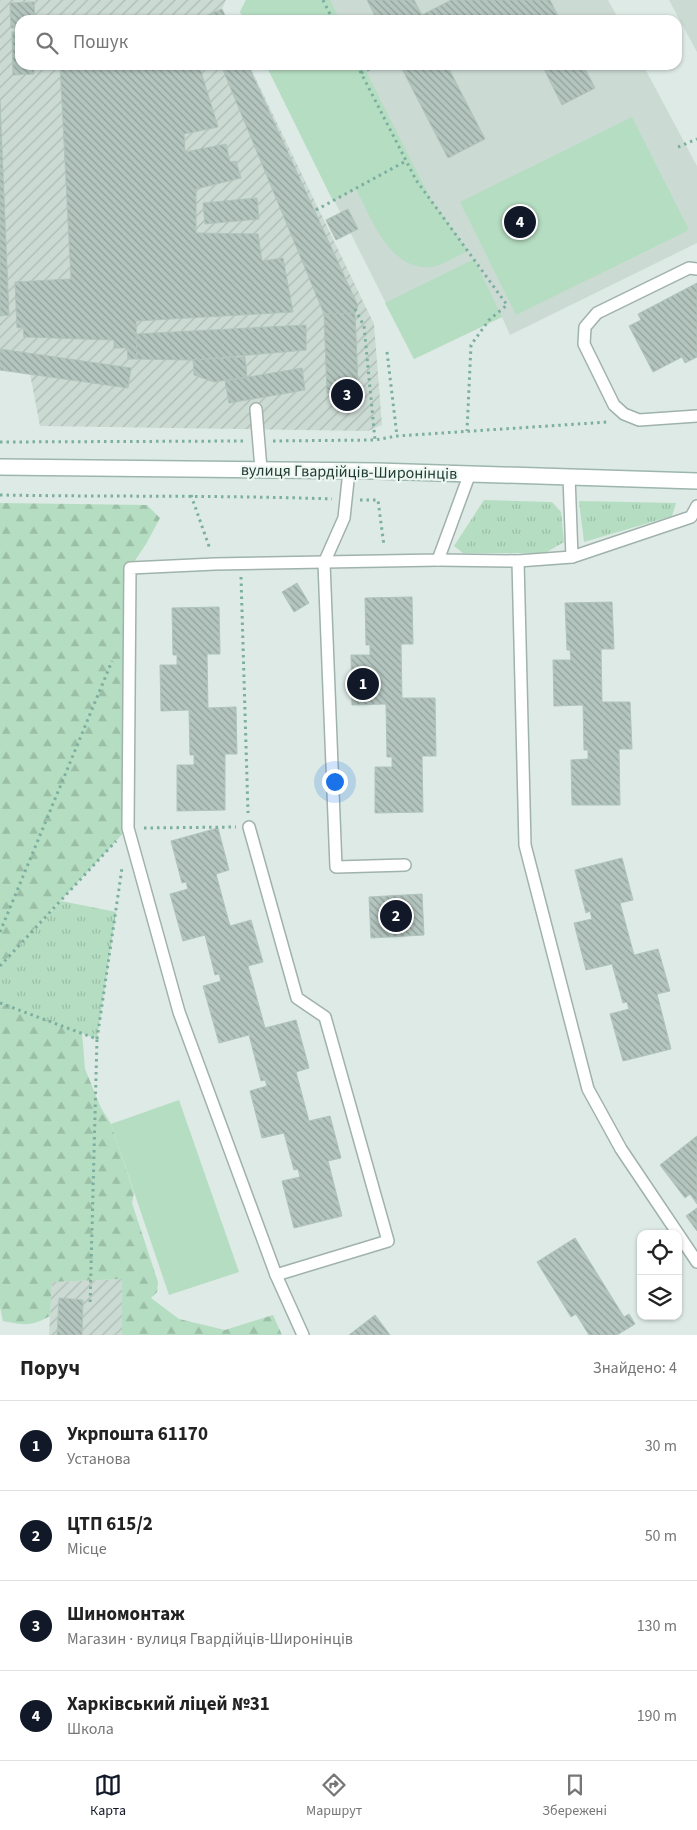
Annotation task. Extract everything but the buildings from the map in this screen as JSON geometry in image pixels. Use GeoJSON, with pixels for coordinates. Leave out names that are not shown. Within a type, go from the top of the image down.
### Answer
{"type":"FeatureCollection","features":[{"type":"Feature","properties":{"kind":"main road","name":"вулиця Гвардійців-Широнінців"},"geometry":{"type":"LineString","coordinates":[[0,467],[470,473],[697,481]]}},
{"type":"Feature","properties":{"kind":"lane"},"geometry":{"type":"LineString","coordinates":[[697,269],[689,268],[597,313],[585,327],[584,344],[614,404],[624,414],[639,420],[697,416]]}},
{"type":"Feature","properties":{"kind":"lane"},"geometry":{"type":"LineString","coordinates":[[256,409],[261,469]]}},
{"type":"Feature","properties":{"kind":"lane"},"geometry":{"type":"LineString","coordinates":[[350,471],[344,518],[324,563],[336,867],[405,865]]}},
{"type":"Feature","properties":{"kind":"lane"},"geometry":{"type":"LineString","coordinates":[[438,560],[470,473]]}},
{"type":"Feature","properties":{"kind":"lane"},"geometry":{"type":"LineString","coordinates":[[568,476],[572,557]]}},
{"type":"Feature","properties":{"kind":"lane"},"geometry":{"type":"LineString","coordinates":[[303,1335],[276,1275],[179,1012],[128,828],[130,568],[215,564],[438,560],[518,561],[572,557],[691,517],[697,506]]}},
{"type":"Feature","properties":{"kind":"lane"},"geometry":{"type":"LineString","coordinates":[[518,561],[525,845],[588,1089],[621,1149],[697,1262]]}},
{"type":"Feature","properties":{"kind":"lane"},"geometry":{"type":"LineString","coordinates":[[248,826],[297,998],[325,1017],[388,1241],[276,1275]]}},
{"type":"Feature","properties":{"kind":"path"},"geometry":{"type":"LineString","coordinates":[[323,0],[330,15]]}},
{"type":"Feature","properties":{"kind":"path"},"geometry":{"type":"LineString","coordinates":[[359,70],[416,180],[507,304],[489,320],[471,345],[467,431]]}},
{"type":"Feature","properties":{"kind":"path"},"geometry":{"type":"LineString","coordinates":[[361,74],[369,70]]}},
{"type":"Feature","properties":{"kind":"path"},"geometry":{"type":"LineString","coordinates":[[678,147],[697,139]]}},
{"type":"Feature","properties":{"kind":"path"},"geometry":{"type":"LineString","coordinates":[[316,210],[406,161]]}},
{"type":"Feature","properties":{"kind":"path"},"geometry":{"type":"LineString","coordinates":[[355,309],[364,326],[375,440]]}},
{"type":"Feature","properties":{"kind":"path"},"geometry":{"type":"LineString","coordinates":[[387,352],[396,436]]}},
{"type":"Feature","properties":{"kind":"path"},"geometry":{"type":"LineString","coordinates":[[0,442],[147,443],[375,440],[396,436],[610,422]]}},
{"type":"Feature","properties":{"kind":"path"},"geometry":{"type":"LineString","coordinates":[[0,495],[146,497],[191,495],[378,500],[386,561]]}},
{"type":"Feature","properties":{"kind":"path"},"geometry":{"type":"LineString","coordinates":[[191,495],[215,564]]}},
{"type":"Feature","properties":{"kind":"path"},"geometry":{"type":"LineString","coordinates":[[0,966],[128,828],[248,826],[240,564]]}},
{"type":"Feature","properties":{"kind":"path"},"geometry":{"type":"LineString","coordinates":[[0,932],[114,658]]}},
{"type":"Feature","properties":{"kind":"path"},"geometry":{"type":"LineString","coordinates":[[90,1306],[97,1039],[123,866]]}},
{"type":"Feature","properties":{"kind":"path"},"geometry":{"type":"LineString","coordinates":[[0,1002],[97,1039]]}},
{"type":"Feature","properties":{"kind":"shaded area"},"geometry":{"type":"Polygon","coordinates":[[[0,0],[226,0],[222,9],[225,15],[15,15],[15,70],[251,70],[374,324],[382,425],[368,431],[40,426],[30,374],[0,370],[0,0]]]}},
{"type":"Feature","properties":{"kind":"shaded area"},"geometry":{"type":"Polygon","coordinates":[[[246,0],[608,0],[616,15],[242,15],[240,12],[246,0]]]}},
{"type":"Feature","properties":{"kind":"shaded area"},"geometry":{"type":"Polygon","coordinates":[[[669,0],[697,0],[697,52],[682,24],[682,15],[677,15],[669,0]]]}},
{"type":"Feature","properties":{"kind":"shaded area"},"geometry":{"type":"Polygon","coordinates":[[[269,70],[646,70],[697,166],[697,243],[510,335],[502,317],[414,359],[269,70]]]}},
{"type":"Feature","properties":{"kind":"shaded area"},"geometry":{"type":"Polygon","coordinates":[[[122,1279],[122,1335],[49,1335],[52,1282],[122,1279]]]}},
{"type":"Feature","properties":{"kind":"green space"},"geometry":{"type":"Polygon","coordinates":[[[246,0],[330,0],[338,15],[242,15],[240,12],[246,0]]]}},
{"type":"Feature","properties":{"kind":"green space"},"geometry":{"type":"Polygon","coordinates":[[[268,70],[366,70],[430,198],[468,251],[436,266],[417,266],[404,261],[384,241],[356,189],[333,201],[268,70]]]}},
{"type":"Feature","properties":{"kind":"green space"},"geometry":{"type":"Polygon","coordinates":[[[632,117],[689,230],[516,315],[460,202],[632,117]]]}},
{"type":"Feature","properties":{"kind":"green space"},"geometry":{"type":"Polygon","coordinates":[[[474,259],[502,317],[414,359],[385,303],[474,259]]]}},
{"type":"Feature","properties":{"kind":"green space"},"geometry":{"type":"Polygon","coordinates":[[[484,500],[552,502],[561,512],[564,542],[545,553],[463,553],[454,546],[484,500]]]}},
{"type":"Feature","properties":{"kind":"green space"},"geometry":{"type":"Polygon","coordinates":[[[579,501],[676,503],[672,516],[584,542],[579,501]]]}},
{"type":"Feature","properties":{"kind":"green space"},"geometry":{"type":"Polygon","coordinates":[[[0,503],[147,505],[160,518],[130,568],[128,828],[0,966],[0,503]]]}},
{"type":"Feature","properties":{"kind":"green space"},"geometry":{"type":"Polygon","coordinates":[[[61,901],[116,912],[97,1039],[0,1003],[0,966],[61,901]]]}},
{"type":"Feature","properties":{"kind":"green space"},"geometry":{"type":"Polygon","coordinates":[[[0,1003],[82,1033],[85,1069],[101,1108],[111,1124],[134,1193],[132,1203],[158,1282],[157,1292],[151,1298],[179,1319],[225,1330],[273,1315],[282,1335],[122,1335],[122,1279],[52,1282],[50,1316],[27,1324],[3,1321],[0,1307],[0,1003]]]}},
{"type":"Feature","properties":{"kind":"green space"},"geometry":{"type":"Polygon","coordinates":[[[179,1100],[239,1272],[169,1295],[111,1124],[179,1100]]]}},
{"type":"Feature","properties":{"kind":"place","name":"Харківський ліцей №31"},"geometry":{"type":"Point","coordinates":[520,222]}},
{"type":"Feature","properties":{"kind":"place","name":"Шиномонтаж"},"geometry":{"type":"Point","coordinates":[347,395]}},
{"type":"Feature","properties":{"kind":"place","name":"Укрпошта 61170"},"geometry":{"type":"Point","coordinates":[363,684]}},
{"type":"Feature","properties":{"kind":"place","name":"ЦТП 615/2"},"geometry":{"type":"Point","coordinates":[396,916]}}]}
